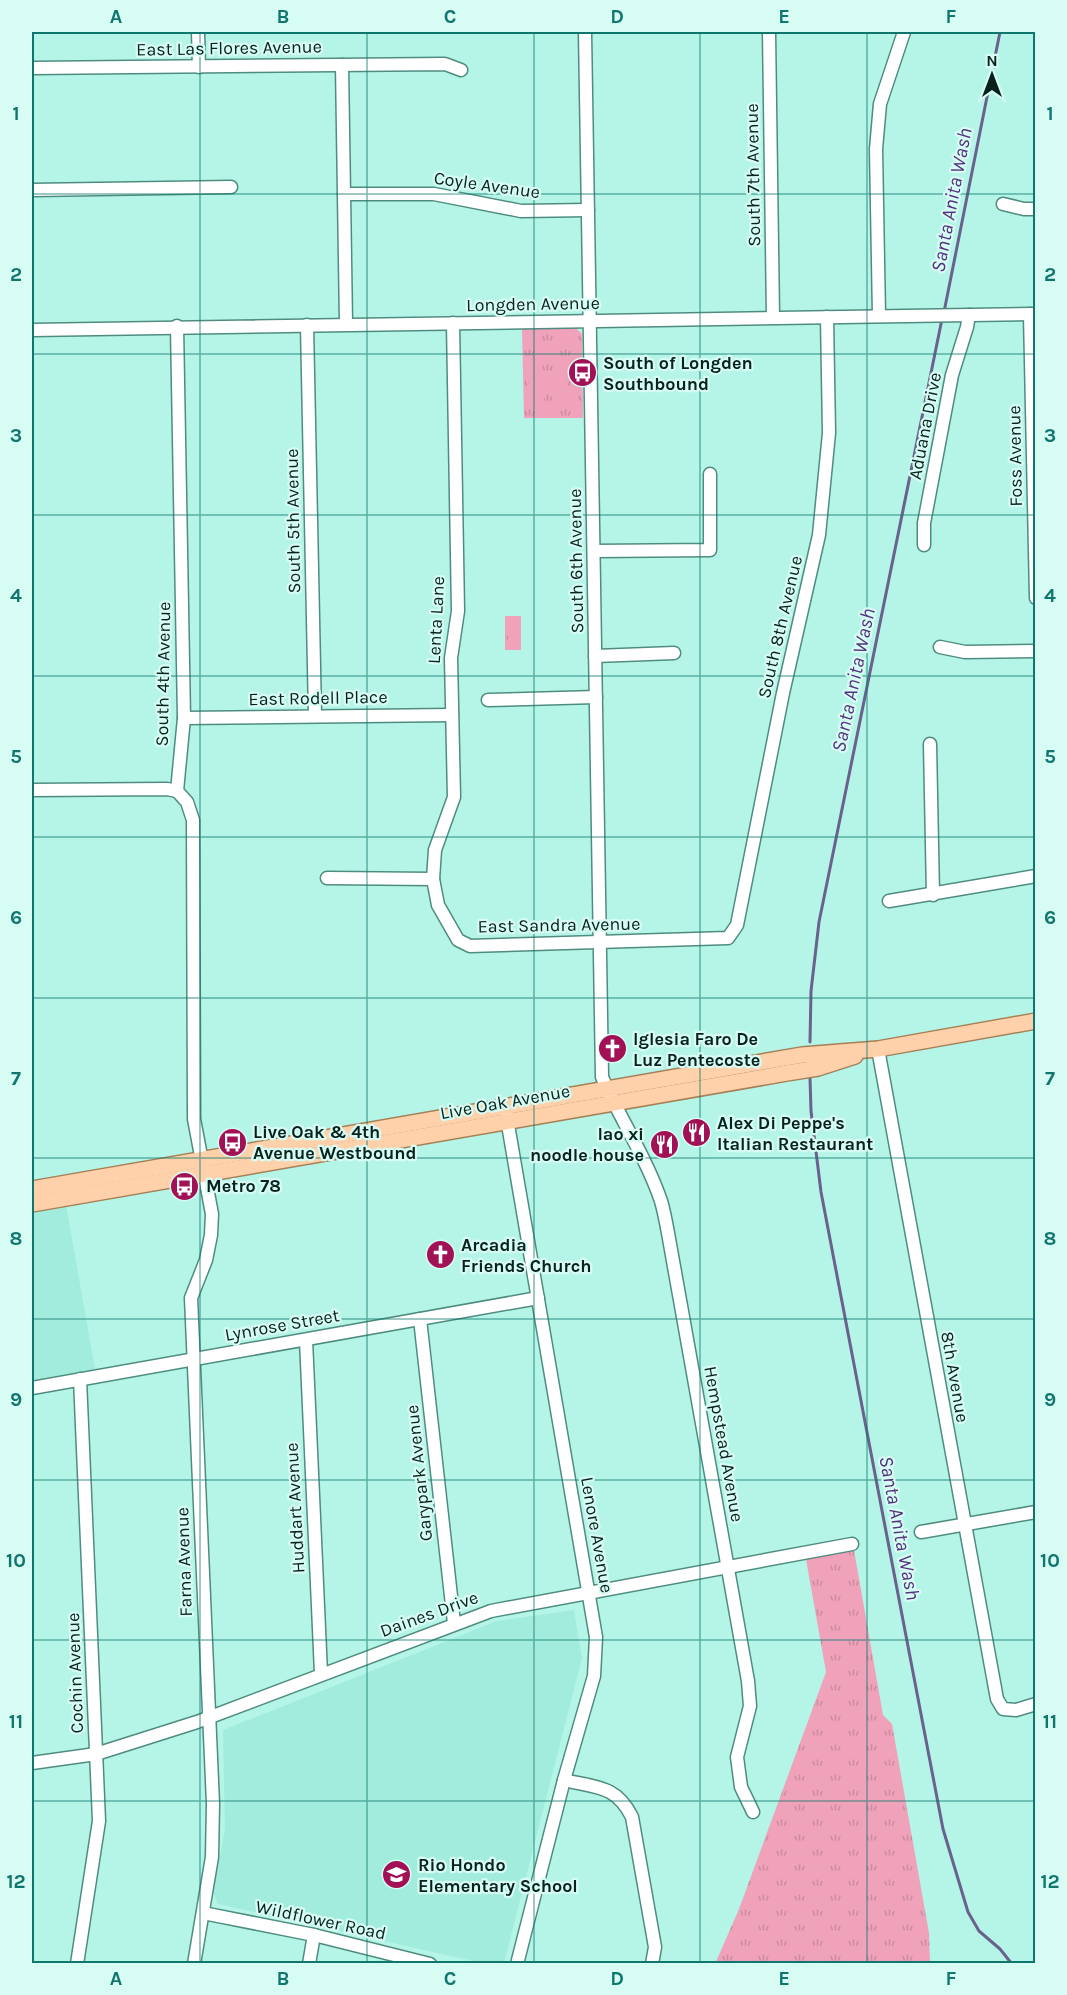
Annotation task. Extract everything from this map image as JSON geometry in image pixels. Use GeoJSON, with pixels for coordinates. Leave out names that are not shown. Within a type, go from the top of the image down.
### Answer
{"type":"FeatureCollection","features":[{"type":"Feature","properties":{"kind":"main road","name":"Live Oak Avenue"},"geometry":{"type":"LineString","coordinates":[[32,1204],[204,1167],[1035,1022]]}},
{"type":"Feature","properties":{"kind":"main road","name":"Live Oak Avenue"},"geometry":{"type":"LineString","coordinates":[[32,1189],[204,1167]]}},
{"type":"Feature","properties":{"kind":"street"},"geometry":{"type":"LineString","coordinates":[[198,32],[199,67]]}},
{"type":"Feature","properties":{"kind":"street","name":"South 6th Avenue"},"geometry":{"type":"LineString","coordinates":[[585,32],[602,1077],[611,1096]]}},
{"type":"Feature","properties":{"kind":"street","name":"South 7th Avenue"},"geometry":{"type":"LineString","coordinates":[[769,32],[773,317]]}},
{"type":"Feature","properties":{"kind":"street"},"geometry":{"type":"LineString","coordinates":[[879,316],[876,149],[880,104],[904,32]]}},
{"type":"Feature","properties":{"kind":"street","name":"East Las Flores Avenue"},"geometry":{"type":"LineString","coordinates":[[32,68],[445,64],[461,70]]}},
{"type":"Feature","properties":{"kind":"street"},"geometry":{"type":"LineString","coordinates":[[342,65],[346,324]]}},
{"type":"Feature","properties":{"kind":"street"},"geometry":{"type":"LineString","coordinates":[[32,190],[231,187]]}},
{"type":"Feature","properties":{"kind":"street","name":"Coyle Avenue"},"geometry":{"type":"LineString","coordinates":[[344,194],[434,194],[521,211],[588,210]]}},
{"type":"Feature","properties":{"kind":"street"},"geometry":{"type":"LineString","coordinates":[[1003,204],[1035,209]]}},
{"type":"Feature","properties":{"kind":"street","name":"Longden Avenue"},"geometry":{"type":"LineString","coordinates":[[32,330],[1033,314]]}},
{"type":"Feature","properties":{"kind":"street","name":"Foss Avenue"},"geometry":{"type":"LineString","coordinates":[[1033,314],[1035,598]]}},
{"type":"Feature","properties":{"kind":"street","name":"Aduana Drive"},"geometry":{"type":"LineString","coordinates":[[924,545],[924,523],[950,387],[969,315]]}},
{"type":"Feature","properties":{"kind":"street","name":"South 8th Avenue"},"geometry":{"type":"LineString","coordinates":[[728,938],[737,925],[783,693],[819,535],[829,433],[827,317]]}},
{"type":"Feature","properties":{"kind":"street","name":"Lenta Lane"},"geometry":{"type":"LineString","coordinates":[[433,879],[435,850],[454,797],[451,658],[458,611],[453,323]]}},
{"type":"Feature","properties":{"kind":"street","name":"South 5th Avenue"},"geometry":{"type":"LineString","coordinates":[[307,325],[315,716]]}},
{"type":"Feature","properties":{"kind":"street","name":"South 4th Avenue"},"geometry":{"type":"LineString","coordinates":[[177,326],[184,718],[177,791]]}},
{"type":"Feature","properties":{"kind":"street"},"geometry":{"type":"LineString","coordinates":[[594,551],[710,550],[710,474]]}},
{"type":"Feature","properties":{"kind":"street"},"geometry":{"type":"LineString","coordinates":[[940,647],[965,652],[1035,651]]}},
{"type":"Feature","properties":{"kind":"street"},"geometry":{"type":"LineString","coordinates":[[595,656],[674,653]]}},
{"type":"Feature","properties":{"kind":"street"},"geometry":{"type":"LineString","coordinates":[[488,700],[596,697]]}},
{"type":"Feature","properties":{"kind":"street","name":"East Rodell Place"},"geometry":{"type":"LineString","coordinates":[[184,718],[452,715]]}},
{"type":"Feature","properties":{"kind":"street"},"geometry":{"type":"LineString","coordinates":[[930,744],[933,895]]}},
{"type":"Feature","properties":{"kind":"street"},"geometry":{"type":"LineString","coordinates":[[32,790],[167,789],[177,791],[187,802],[193,820],[194,1119],[204,1167]]}},
{"type":"Feature","properties":{"kind":"street"},"geometry":{"type":"LineString","coordinates":[[890,901],[1035,876]]}},
{"type":"Feature","properties":{"kind":"street"},"geometry":{"type":"LineString","coordinates":[[327,878],[433,879]]}},
{"type":"Feature","properties":{"kind":"street","name":"East Sandra Avenue"},"geometry":{"type":"LineString","coordinates":[[433,879],[438,905],[458,940],[470,946],[728,938]]}},
{"type":"Feature","properties":{"kind":"street","name":"8th Avenue"},"geometry":{"type":"LineString","coordinates":[[878,1049],[997,1700],[1004,1709],[1016,1710],[1035,1704]]}},
{"type":"Feature","properties":{"kind":"street","name":"Hempstead Avenue"},"geometry":{"type":"LineString","coordinates":[[611,1096],[650,1175],[663,1211],[748,1681],[750,1706],[737,1757],[741,1786],[753,1812]]}},
{"type":"Feature","properties":{"kind":"street","name":"Lenore Avenue"},"geometry":{"type":"LineString","coordinates":[[506,1115],[596,1637],[594,1676],[564,1780],[517,1964]]}},
{"type":"Feature","properties":{"kind":"street","name":"Farna Avenue"},"geometry":{"type":"LineString","coordinates":[[194,1964],[212,1846],[213,1804],[191,1298],[206,1260],[211,1235],[212,1214],[204,1167]]}},
{"type":"Feature","properties":{"kind":"street","name":"Lynrose Street"},"geometry":{"type":"LineString","coordinates":[[32,1388],[538,1298]]}},
{"type":"Feature","properties":{"kind":"street","name":"Garypark Avenue"},"geometry":{"type":"LineString","coordinates":[[420,1319],[454,1623]]}},
{"type":"Feature","properties":{"kind":"street","name":"Huddart Avenue"},"geometry":{"type":"LineString","coordinates":[[306,1340],[321,1673]]}},
{"type":"Feature","properties":{"kind":"street","name":"Cochin Avenue"},"geometry":{"type":"LineString","coordinates":[[76,1964],[99,1821],[80,1379]]}},
{"type":"Feature","properties":{"kind":"street"},"geometry":{"type":"LineString","coordinates":[[921,1532],[1035,1512]]}},
{"type":"Feature","properties":{"kind":"street","name":"Daines Drive"},"geometry":{"type":"LineString","coordinates":[[32,1763],[96,1754],[208,1718],[321,1673],[491,1611],[852,1544]]}},
{"type":"Feature","properties":{"kind":"street"},"geometry":{"type":"LineString","coordinates":[[564,1780],[610,1790],[624,1802],[632,1817],[655,1947],[652,1964]]}},
{"type":"Feature","properties":{"kind":"street","name":"Wildflower Road"},"geometry":{"type":"LineString","coordinates":[[203,1913],[314,1935],[430,1964]]}},
{"type":"Feature","properties":{"kind":"street"},"geometry":{"type":"LineString","coordinates":[[309,1964],[314,1935]]}},
{"type":"Feature","properties":{"kind":"shaded area"},"geometry":{"type":"Polygon","coordinates":[[[66,1205],[95,1369],[32,1380],[32,1211],[66,1205]]]}},
{"type":"Feature","properties":{"kind":"shaded area"},"geometry":{"type":"Polygon","coordinates":[[[574,1610],[582,1658],[504,1963],[482,1963],[218,1904],[213,1892],[225,1830],[223,1730],[497,1621],[574,1610]]]}},
{"type":"Feature","properties":{"kind":"green space"},"geometry":{"type":"Polygon","coordinates":[[[576,328],[582,334],[583,418],[524,418],[522,329],[576,328]]]}},
{"type":"Feature","properties":{"kind":"green space"},"geometry":{"type":"Polygon","coordinates":[[[566,373],[567,405],[552,405],[551,374],[566,373]]]}},
{"type":"Feature","properties":{"kind":"green space"},"geometry":{"type":"Polygon","coordinates":[[[529,374],[544,374],[544,406],[529,406],[529,374]]]}},
{"type":"Feature","properties":{"kind":"green space"},"geometry":{"type":"Polygon","coordinates":[[[505,616],[521,616],[521,650],[505,650],[505,616]]]}},
{"type":"Feature","properties":{"kind":"green space"},"geometry":{"type":"Polygon","coordinates":[[[508,623],[516,623],[517,643],[508,643],[508,623]]]}},
{"type":"Feature","properties":{"kind":"green space"},"geometry":{"type":"Polygon","coordinates":[[[852,1539],[883,1715],[892,1724],[929,1933],[930,1963],[715,1964],[739,1909],[826,1672],[804,1548],[852,1539]]]}},
{"type":"Feature","properties":{"kind":"waterway","name":"Santa Anita Wash"},"geometry":{"type":"LineString","coordinates":[[944,312],[1000,32]]}},
{"type":"Feature","properties":{"kind":"waterway","name":"Santa Anita Wash"},"geometry":{"type":"LineString","coordinates":[[810,1042],[811,991],[819,922],[942,319]]}},
{"type":"Feature","properties":{"kind":"waterway","name":"Santa Anita Wash"},"geometry":{"type":"LineString","coordinates":[[810,1078],[811,1111],[821,1192],[943,1829],[968,1912],[979,1931],[1000,1949],[1012,1964]]}},
{"type":"Feature","properties":{"kind":"place","name":"South of Longden Southbound"},"geometry":{"type":"Point","coordinates":[582,373]}},
{"type":"Feature","properties":{"kind":"place","name":"Iglesia Faro De Luz Pentecoste"},"geometry":{"type":"Point","coordinates":[612,1049]}},
{"type":"Feature","properties":{"kind":"place","name":"Alex Di Peppe's Italian Restaurant"},"geometry":{"type":"Point","coordinates":[696,1133]}},
{"type":"Feature","properties":{"kind":"place","name":"Live Oak & 4th Avenue Westbound"},"geometry":{"type":"Point","coordinates":[232,1142]}},
{"type":"Feature","properties":{"kind":"place","name":"lao xi noodle house"},"geometry":{"type":"Point","coordinates":[665,1144]}},
{"type":"Feature","properties":{"kind":"place","name":"Metro 78"},"geometry":{"type":"Point","coordinates":[185,1186]}},
{"type":"Feature","properties":{"kind":"place","name":"Arcadia Friends Church"},"geometry":{"type":"Point","coordinates":[440,1255]}},
{"type":"Feature","properties":{"kind":"place","name":"Rio Hondo Elementary School"},"geometry":{"type":"Point","coordinates":[397,1875]}}]}
